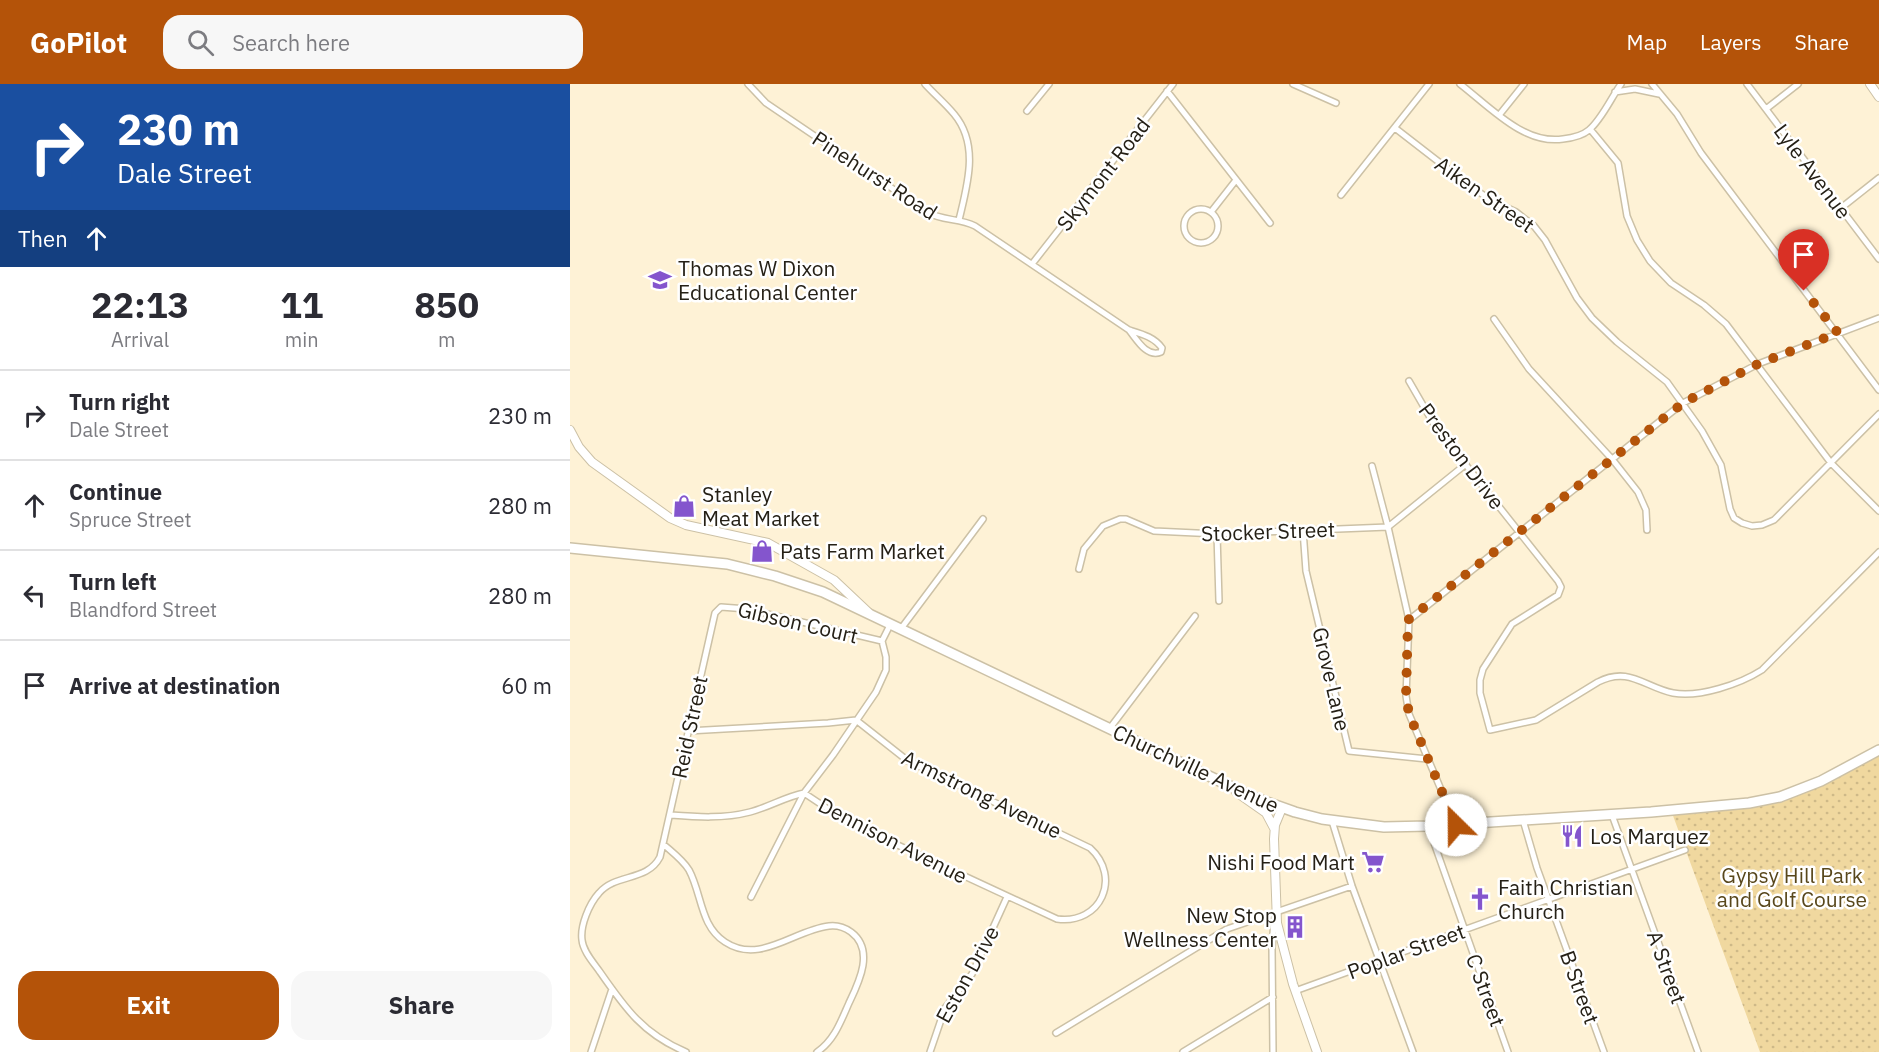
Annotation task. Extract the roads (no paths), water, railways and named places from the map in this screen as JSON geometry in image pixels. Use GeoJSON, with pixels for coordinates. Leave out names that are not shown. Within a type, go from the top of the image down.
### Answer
{"type":"FeatureCollection","features":[{"type":"Feature","properties":{"kind":"main road","name":"Churchville Avenue"},"geometry":{"type":"LineString","coordinates":[[570,548],[727,564],[776,576],[823,592],[1229,786],[1282,808],[1332,820],[1375,826],[1456,825],[1742,804],[1770,800],[1812,785],[1879,750]]}},
{"type":"Feature","properties":{"kind":"street","name":"Pinehurst Road"},"geometry":{"type":"LineString","coordinates":[[748,84],[766,103],[927,212],[942,219],[959,220],[975,226],[1130,330],[1158,343],[1162,348],[1161,352],[1152,353],[1141,346],[1130,330]]}},
{"type":"Feature","properties":{"kind":"street"},"geometry":{"type":"LineString","coordinates":[[925,84],[954,114],[968,142],[969,174],[959,220]]}},
{"type":"Feature","properties":{"kind":"street"},"geometry":{"type":"LineString","coordinates":[[1027,111],[1049,84]]}},
{"type":"Feature","properties":{"kind":"street","name":"Skymont Road"},"geometry":{"type":"LineString","coordinates":[[1032,264],[1173,84]]}},
{"type":"Feature","properties":{"kind":"street"},"geometry":{"type":"LineString","coordinates":[[1293,84],[1336,103]]}},
{"type":"Feature","properties":{"kind":"street"},"geometry":{"type":"LineString","coordinates":[[1341,195],[1429,84]]}},
{"type":"Feature","properties":{"kind":"street"},"geometry":{"type":"LineString","coordinates":[[1460,84],[1525,134],[1543,140],[1568,139],[1590,129],[1621,84]]}},
{"type":"Feature","properties":{"kind":"street"},"geometry":{"type":"LineString","coordinates":[[1500,114],[1524,84]]}},
{"type":"Feature","properties":{"kind":"street"},"geometry":{"type":"LineString","coordinates":[[1652,84],[1677,114],[1701,153],[1879,390]]}},
{"type":"Feature","properties":{"kind":"street","name":"Lyle Avenue"},"geometry":{"type":"LineString","coordinates":[[1747,84],[1879,259]]}},
{"type":"Feature","properties":{"kind":"street"},"geometry":{"type":"LineString","coordinates":[[1766,109],[1798,84]]}},
{"type":"Feature","properties":{"kind":"street"},"geometry":{"type":"LineString","coordinates":[[1870,84],[1879,97]]}},
{"type":"Feature","properties":{"kind":"street"},"geometry":{"type":"LineString","coordinates":[[1615,92],[1635,89],[1659,94]]}},
{"type":"Feature","properties":{"kind":"street"},"geometry":{"type":"LineString","coordinates":[[1167,91],[1270,223]]}},
{"type":"Feature","properties":{"kind":"street","name":"Aiken Street"},"geometry":{"type":"LineString","coordinates":[[1395,128],[1489,199],[1529,221],[1545,240],[1575,295],[1592,318],[1617,342],[1661,377],[1683,403],[1717,455],[1724,475],[1730,509],[1736,519],[1744,524],[1759,526],[1774,520],[1831,463]]}},
{"type":"Feature","properties":{"kind":"street"},"geometry":{"type":"LineString","coordinates":[[1590,129],[1618,163],[1627,216],[1644,252],[1667,279],[1721,319],[1758,364],[1831,463],[1879,511]]}},
{"type":"Feature","properties":{"kind":"street"},"geometry":{"type":"LineString","coordinates":[[1841,208],[1879,178]]}},
{"type":"Feature","properties":{"kind":"street"},"geometry":{"type":"LineString","coordinates":[[1211,212],[1236,180]]}},
{"type":"Feature","properties":{"kind":"street"},"geometry":{"type":"LineString","coordinates":[[1199,208],[1211,212],[1218,222],[1215,236],[1205,242],[1191,240],[1184,229],[1184,221],[1188,214],[1199,208]]}},
{"type":"Feature","properties":{"kind":"street"},"geometry":{"type":"LineString","coordinates":[[1408,620],[1683,403],[1758,364],[1879,318]]}},
{"type":"Feature","properties":{"kind":"street"},"geometry":{"type":"LineString","coordinates":[[1494,319],[1529,369],[1612,459],[1642,499],[1647,514],[1647,530]]}},
{"type":"Feature","properties":{"kind":"street","name":"Preston Drive"},"geometry":{"type":"LineString","coordinates":[[1409,381],[1435,426],[1558,581],[1560,590],[1558,595],[1509,627],[1483,669],[1480,693],[1490,730],[1536,720],[1608,677],[1630,676],[1671,693],[1686,694],[1704,692],[1751,676],[1762,670],[1879,552]]}},
{"type":"Feature","properties":{"kind":"street"},"geometry":{"type":"LineString","coordinates":[[1831,463],[1879,414]]}},
{"type":"Feature","properties":{"kind":"street"},"geometry":{"type":"LineString","coordinates":[[570,430],[579,447],[592,462],[670,518],[686,525],[763,541],[840,584],[872,616]]}},
{"type":"Feature","properties":{"kind":"street"},"geometry":{"type":"LineString","coordinates":[[1388,527],[1466,464]]}},
{"type":"Feature","properties":{"kind":"street"},"geometry":{"type":"LineString","coordinates":[[1372,466],[1408,620],[1407,703],[1411,721],[1456,825]]}},
{"type":"Feature","properties":{"kind":"street"},"geometry":{"type":"LineString","coordinates":[[900,630],[983,519]]}},
{"type":"Feature","properties":{"kind":"street","name":"Stocker Street"},"geometry":{"type":"LineString","coordinates":[[1080,569],[1084,549],[1103,526],[1116,519],[1125,519],[1154,531],[1217,534],[1388,527]]}},
{"type":"Feature","properties":{"kind":"street","name":"Grove Lane"},"geometry":{"type":"LineString","coordinates":[[1303,530],[1306,571],[1349,751],[1427,759]]}},
{"type":"Feature","properties":{"kind":"street"},"geometry":{"type":"LineString","coordinates":[[1217,534],[1219,601]]}},
{"type":"Feature","properties":{"kind":"street"},"geometry":{"type":"LineString","coordinates":[[823,592],[829,578]]}},
{"type":"Feature","properties":{"kind":"street","name":"Gibson Court"},"geometry":{"type":"LineString","coordinates":[[716,611],[721,607],[729,606],[747,609],[882,641]]}},
{"type":"Feature","properties":{"kind":"street","name":"Reid Street"},"geometry":{"type":"LineString","coordinates":[[686,1052],[660,1038],[638,1021],[623,1005],[583,946],[581,934],[586,915],[596,896],[604,888],[638,876],[653,867],[660,857],[716,611]]}},
{"type":"Feature","properties":{"kind":"street"},"geometry":{"type":"LineString","coordinates":[[1110,728],[1195,616]]}},
{"type":"Feature","properties":{"kind":"street"},"geometry":{"type":"LineString","coordinates":[[751,897],[804,793],[876,692],[884,676],[886,660],[882,641],[890,625]]}},
{"type":"Feature","properties":{"kind":"street"},"geometry":{"type":"LineString","coordinates":[[688,731],[856,720]]}},
{"type":"Feature","properties":{"kind":"street","name":"Armstrong Avenue"},"geometry":{"type":"LineString","coordinates":[[856,720],[897,754],[913,764],[1090,848],[1104,869],[1106,881],[1103,895]]}},
{"type":"Feature","properties":{"kind":"street"},"geometry":{"type":"LineString","coordinates":[[1229,786],[1266,813],[1275,830]]}},
{"type":"Feature","properties":{"kind":"street","name":"Dennison Avenue"},"geometry":{"type":"LineString","coordinates":[[670,815],[705,817],[735,815],[804,793],[846,821],[1053,918],[1065,920],[1078,918],[1089,912],[1103,895]]}},
{"type":"Feature","properties":{"kind":"street"},"geometry":{"type":"LineString","coordinates":[[1282,808],[1275,830],[1276,913],[1281,942],[1295,991],[1317,1052]]}},
{"type":"Feature","properties":{"kind":"street","name":"A Street"},"geometry":{"type":"LineString","coordinates":[[1612,815],[1698,1052]]}},
{"type":"Feature","properties":{"kind":"street"},"geometry":{"type":"LineString","coordinates":[[1332,820],[1352,886],[1413,1052]]}},
{"type":"Feature","properties":{"kind":"street","name":"B Street"},"geometry":{"type":"LineString","coordinates":[[1523,820],[1548,900],[1604,1052]]}},
{"type":"Feature","properties":{"kind":"street","name":"C Street"},"geometry":{"type":"LineString","coordinates":[[1428,826],[1508,1052]]}},
{"type":"Feature","properties":{"kind":"street"},"geometry":{"type":"LineString","coordinates":[[663,844],[688,869],[706,920],[712,930],[721,940],[733,946],[746,950],[761,949],[832,926],[847,929],[858,939],[863,953],[861,974],[838,1028],[820,1051]]}},
{"type":"Feature","properties":{"kind":"street","name":"Poplar Street"},"geometry":{"type":"LineString","coordinates":[[1295,991],[1685,850]]}},
{"type":"Feature","properties":{"kind":"street"},"geometry":{"type":"LineString","coordinates":[[1056,1033],[1218,934],[1352,886]]}},
{"type":"Feature","properties":{"kind":"street","name":"Eston Drive"},"geometry":{"type":"LineString","coordinates":[[930,1052],[945,1008],[972,974],[1007,897]]}},
{"type":"Feature","properties":{"kind":"street"},"geometry":{"type":"LineString","coordinates":[[1273,1052],[1272,939],[1276,913]]}},
{"type":"Feature","properties":{"kind":"street"},"geometry":{"type":"LineString","coordinates":[[591,1052],[612,989]]}},
{"type":"Feature","properties":{"kind":"street"},"geometry":{"type":"LineString","coordinates":[[1183,1052],[1273,997]]}},
{"type":"Feature","properties":{"kind":"place","name":"Thomas W Dixon Educational Center"},"geometry":{"type":"Point","coordinates":[660,280]}},
{"type":"Feature","properties":{"kind":"place","name":"Stanley Meat Market"},"geometry":{"type":"Point","coordinates":[684,506]}},
{"type":"Feature","properties":{"kind":"place","name":"Pats Farm Market"},"geometry":{"type":"Point","coordinates":[762,551]}},
{"type":"Feature","properties":{"kind":"place","name":"Los Marquez"},"geometry":{"type":"Point","coordinates":[1572,836]}},
{"type":"Feature","properties":{"kind":"place","name":"Nishi Food Mart"},"geometry":{"type":"Point","coordinates":[1373,862]}},
{"type":"Feature","properties":{"kind":"place","name":"Faith Christian Church"},"geometry":{"type":"Point","coordinates":[1480,899]}},
{"type":"Feature","properties":{"kind":"place","name":"New Stop Wellness Center"},"geometry":{"type":"Point","coordinates":[1295,927]}},
{"type":"Feature","properties":{"kind":"park label","name":"Gypsy Hill Park and Golf Course"},"geometry":{"type":"Point","coordinates":[1792,887]}}]}
